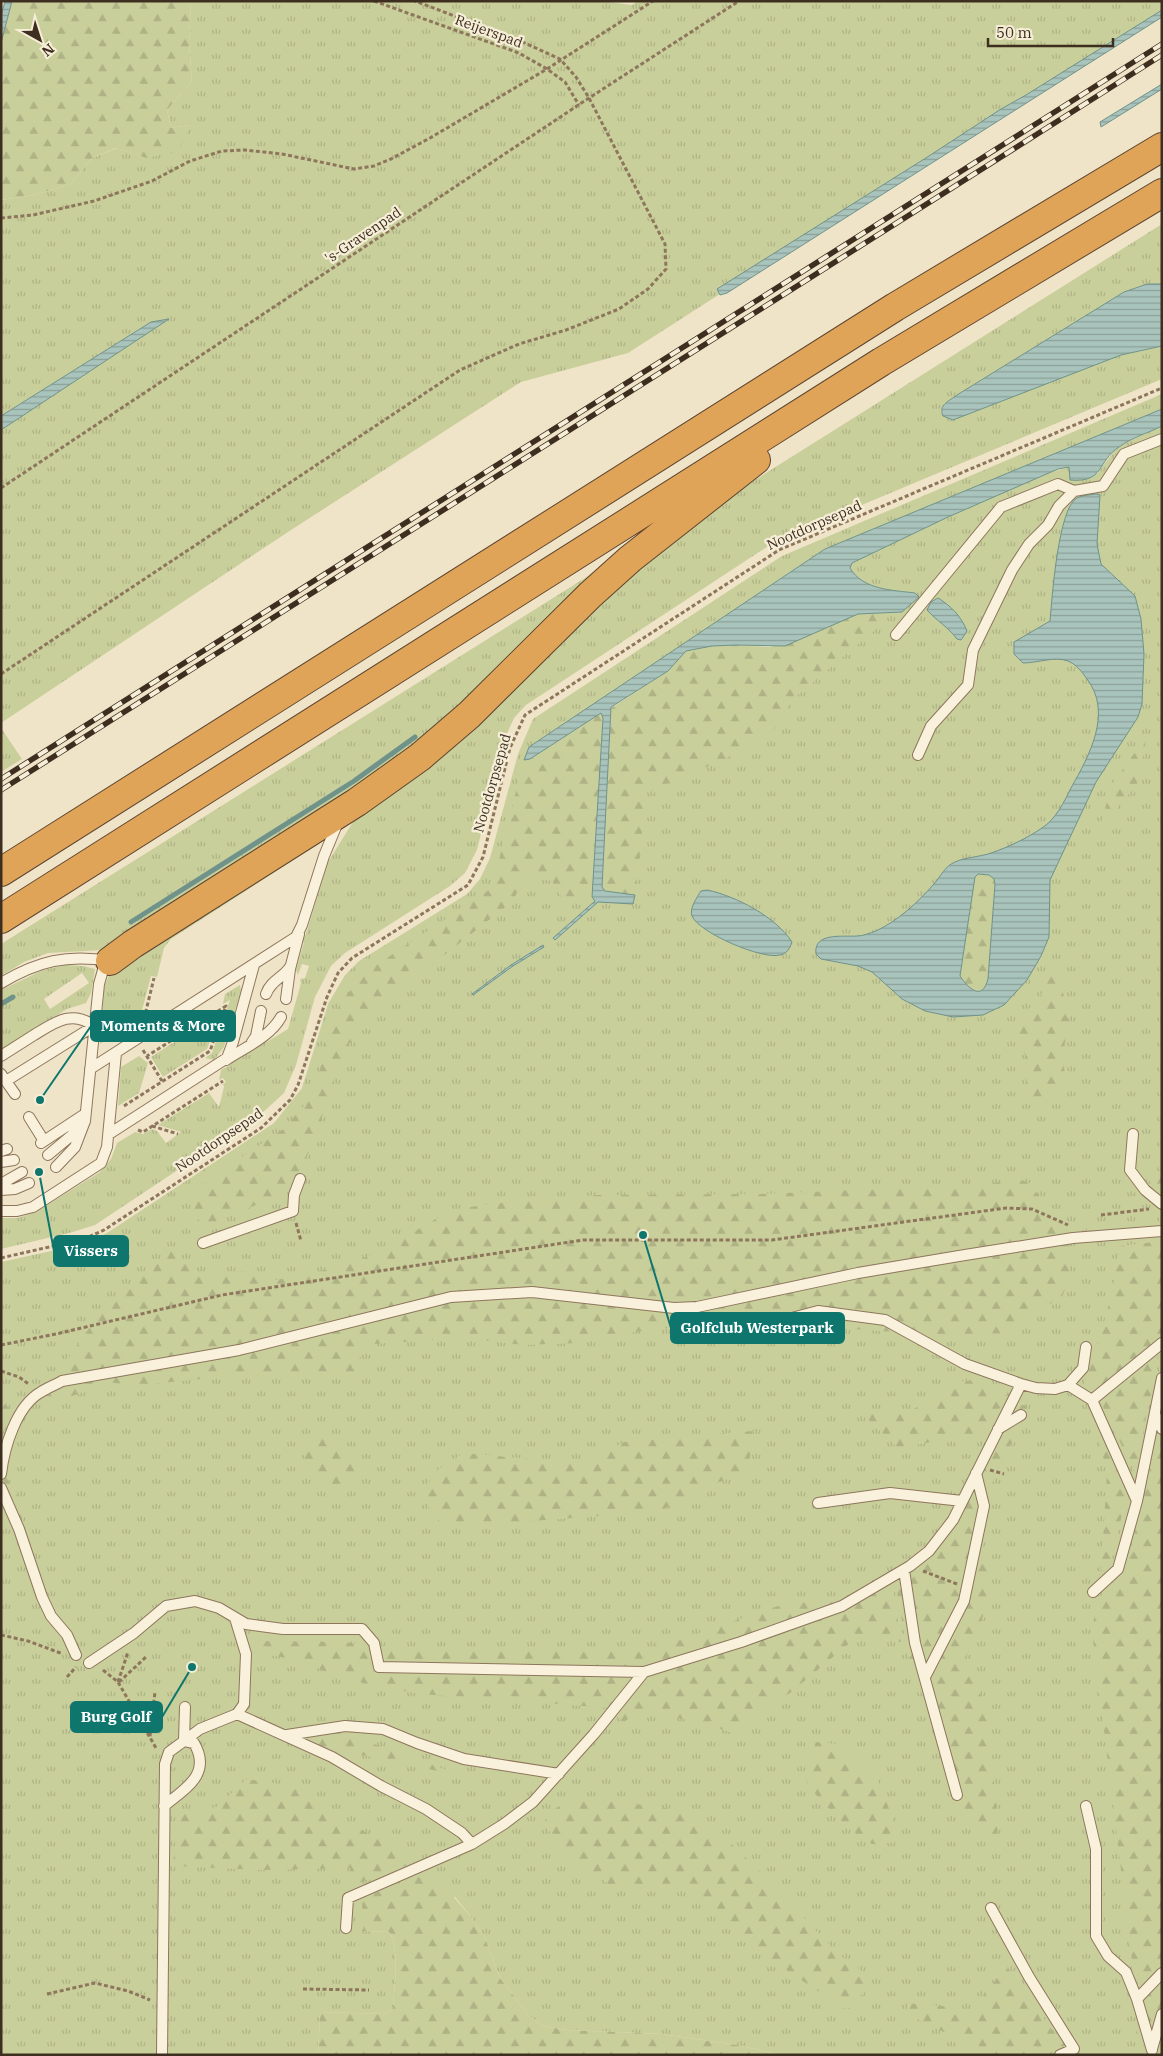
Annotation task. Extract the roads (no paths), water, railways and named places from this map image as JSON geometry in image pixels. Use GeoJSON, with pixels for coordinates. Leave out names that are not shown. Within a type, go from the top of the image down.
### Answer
{"type":"FeatureCollection","features":[{"type":"Feature","properties":{"kind":"highway"},"geometry":{"type":"LineString","coordinates":[[1,872],[878,317],[1162,147]]}},
{"type":"Feature","properties":{"kind":"highway"},"geometry":{"type":"LineString","coordinates":[[1,919],[881,362],[1162,193]]}},
{"type":"Feature","properties":{"kind":"highway"},"geometry":{"type":"LineString","coordinates":[[110,961],[401,772],[441,740],[630,559],[881,362]]}},
{"type":"Feature","properties":{"kind":"lane"},"geometry":{"type":"LineString","coordinates":[[896,634],[1002,507],[1058,484],[1074,491],[1103,486],[1124,454],[1162,439]]}},
{"type":"Feature","properties":{"kind":"lane"},"geometry":{"type":"LineString","coordinates":[[918,755],[931,726],[968,685],[973,650],[1012,570],[1029,544],[1048,525],[1059,506],[1074,491]]}},
{"type":"Feature","properties":{"kind":"lane"},"geometry":{"type":"LineString","coordinates":[[286,999],[290,966],[302,925],[324,856],[344,810]]}},
{"type":"Feature","properties":{"kind":"lane"},"geometry":{"type":"LineString","coordinates":[[90,1069],[294,939],[302,925]]}},
{"type":"Feature","properties":{"kind":"lane"},"geometry":{"type":"LineString","coordinates":[[1,983],[33,966],[55,960],[85,958],[110,961]]}},
{"type":"Feature","properties":{"kind":"lane"},"geometry":{"type":"LineString","coordinates":[[56,1166],[75,1147],[84,1128],[100,977],[110,961]]}},
{"type":"Feature","properties":{"kind":"lane"},"geometry":{"type":"LineString","coordinates":[[217,1066],[227,1058],[231,1050],[254,964]]}},
{"type":"Feature","properties":{"kind":"lane"},"geometry":{"type":"LineString","coordinates":[[266,994],[270,984],[287,972],[290,966]]}},
{"type":"Feature","properties":{"kind":"lane"},"geometry":{"type":"LineString","coordinates":[[245,1047],[255,1038],[261,1012]]}},
{"type":"Feature","properties":{"kind":"lane"},"geometry":{"type":"LineString","coordinates":[[109,1134],[245,1047],[274,1027],[281,1017]]}},
{"type":"Feature","properties":{"kind":"lane"},"geometry":{"type":"LineString","coordinates":[[1,1056],[61,1019],[80,1018],[94,1026]]}},
{"type":"Feature","properties":{"kind":"lane"},"geometry":{"type":"LineString","coordinates":[[6,1083],[94,1026]]}},
{"type":"Feature","properties":{"kind":"lane"},"geometry":{"type":"LineString","coordinates":[[1,1211],[17,1212],[33,1206],[97,1166],[106,1155],[116,1053]]}},
{"type":"Feature","properties":{"kind":"lane"},"geometry":{"type":"LineString","coordinates":[[28,1118],[42,1142],[86,1114]]}},
{"type":"Feature","properties":{"kind":"lane"},"geometry":{"type":"LineString","coordinates":[[48,1154],[77,1131],[86,1114]]}},
{"type":"Feature","properties":{"kind":"lane"},"geometry":{"type":"LineString","coordinates":[[1133,1134],[1130,1170],[1157,1206]]}},
{"type":"Feature","properties":{"kind":"lane"},"geometry":{"type":"LineString","coordinates":[[1,1162],[14,1160]]}},
{"type":"Feature","properties":{"kind":"lane"},"geometry":{"type":"LineString","coordinates":[[1,1184],[22,1172]]}},
{"type":"Feature","properties":{"kind":"lane"},"geometry":{"type":"LineString","coordinates":[[203,1243],[293,1211],[294,1195],[300,1178]]}},
{"type":"Feature","properties":{"kind":"lane"},"geometry":{"type":"LineString","coordinates":[[1,1190],[15,1189],[29,1183]]}},
{"type":"Feature","properties":{"kind":"lane"},"geometry":{"type":"LineString","coordinates":[[1,1474],[3,1453],[26,1405],[40,1392],[62,1382],[239,1350],[451,1298],[532,1292],[674,1308],[697,1307],[858,1273],[1073,1238],[1162,1231]]}},
{"type":"Feature","properties":{"kind":"lane"},"geometry":{"type":"LineString","coordinates":[[751,1329],[818,1311],[885,1320],[965,1364],[1036,1388],[1055,1389],[1068,1386],[1083,1368],[1086,1347]]}},
{"type":"Feature","properties":{"kind":"lane"},"geometry":{"type":"LineString","coordinates":[[1092,1400],[1162,1343]]}},
{"type":"Feature","properties":{"kind":"lane"},"geometry":{"type":"LineString","coordinates":[[1093,1592],[1118,1569],[1138,1501],[1162,1378]]}},
{"type":"Feature","properties":{"kind":"lane"},"geometry":{"type":"LineString","coordinates":[[89,1663],[134,1633],[166,1606],[195,1601],[219,1608],[246,1624],[282,1628],[362,1629],[374,1643],[379,1667],[644,1672],[741,1642],[842,1606],[907,1568],[929,1551],[953,1520],[1021,1384]]}},
{"type":"Feature","properties":{"kind":"lane"},"geometry":{"type":"LineString","coordinates":[[1068,1386],[1092,1400],[1138,1501]]}},
{"type":"Feature","properties":{"kind":"lane"},"geometry":{"type":"LineString","coordinates":[[1155,1414],[1162,1429]]}},
{"type":"Feature","properties":{"kind":"lane"},"geometry":{"type":"LineString","coordinates":[[998,1429],[1021,1415]]}},
{"type":"Feature","properties":{"kind":"lane"},"geometry":{"type":"LineString","coordinates":[[925,1677],[964,1601],[984,1506],[976,1473]]}},
{"type":"Feature","properties":{"kind":"lane"},"geometry":{"type":"LineString","coordinates":[[1,1488],[19,1529],[42,1597],[51,1616],[67,1635],[76,1656]]}},
{"type":"Feature","properties":{"kind":"lane"},"geometry":{"type":"LineString","coordinates":[[818,1503],[890,1493],[962,1501]]}},
{"type":"Feature","properties":{"kind":"lane"},"geometry":{"type":"LineString","coordinates":[[907,1568],[915,1643],[957,1795]]}},
{"type":"Feature","properties":{"kind":"lane"},"geometry":{"type":"LineString","coordinates":[[162,2055],[165,1764],[169,1752],[200,1729],[238,1714],[244,1704],[246,1654],[235,1618]]}},
{"type":"Feature","properties":{"kind":"lane"},"geometry":{"type":"LineString","coordinates":[[346,1928],[348,1898],[472,1844],[504,1824],[533,1802],[559,1774],[644,1672]]}},
{"type":"Feature","properties":{"kind":"lane"},"geometry":{"type":"LineString","coordinates":[[184,1741],[185,1706]]}},
{"type":"Feature","properties":{"kind":"lane"},"geometry":{"type":"LineString","coordinates":[[238,1714],[332,1757],[380,1786],[426,1809],[462,1833],[472,1844]]}},
{"type":"Feature","properties":{"kind":"lane"},"geometry":{"type":"LineString","coordinates":[[287,1735],[345,1726],[383,1729],[464,1759],[559,1774]]}},
{"type":"Feature","properties":{"kind":"lane"},"geometry":{"type":"LineString","coordinates":[[164,1806],[187,1787],[201,1768],[201,1755],[194,1743],[184,1741]]}},
{"type":"Feature","properties":{"kind":"lane"},"geometry":{"type":"LineString","coordinates":[[1086,1806],[1096,1849],[1096,1936],[1108,1956],[1126,1972],[1137,1999],[1150,2052]]}},
{"type":"Feature","properties":{"kind":"lane"},"geometry":{"type":"LineString","coordinates":[[991,1908],[1029,1977],[1074,2049],[1060,2055]]}},
{"type":"Feature","properties":{"kind":"lane"},"geometry":{"type":"LineString","coordinates":[[1108,1956],[1110,1968]]}},
{"type":"Feature","properties":{"kind":"lane"},"geometry":{"type":"LineString","coordinates":[[1137,1999],[1162,1973]]}},
{"type":"Feature","properties":{"kind":"lane"},"geometry":{"type":"LineString","coordinates":[[1150,2052],[1162,2014]]}},
{"type":"Feature","properties":{"kind":"water"},"geometry":{"type":"Polygon","coordinates":[[[5,1],[12,1],[1,43],[1,16],[5,1]]]}},
{"type":"Feature","properties":{"kind":"water"},"geometry":{"type":"Polygon","coordinates":[[[1162,10],[1162,17],[727,293],[720,295],[717,289],[1001,109],[1162,10]]]}},
{"type":"Feature","properties":{"kind":"water"},"geometry":{"type":"Polygon","coordinates":[[[1162,84],[1162,89],[1101,127],[1100,122],[1162,84]]]}},
{"type":"Feature","properties":{"kind":"water"},"geometry":{"type":"Polygon","coordinates":[[[1147,284],[1162,284],[1162,346],[1121,355],[953,420],[943,416],[943,406],[957,395],[1124,292],[1147,284]]]}},
{"type":"Feature","properties":{"kind":"water"},"geometry":{"type":"Polygon","coordinates":[[[169,319],[1,430],[1,416],[151,322],[169,319]]]}},
{"type":"Feature","properties":{"kind":"water"},"geometry":{"type":"Polygon","coordinates":[[[1162,409],[1162,426],[1134,438],[1119,447],[1107,458],[1095,475],[1089,478],[1070,480],[1069,467],[1058,469],[948,517],[852,563],[850,568],[862,581],[879,588],[915,593],[919,597],[902,612],[858,614],[785,646],[712,646],[686,651],[668,671],[611,707],[602,887],[605,891],[635,895],[633,904],[598,902],[555,940],[553,938],[595,901],[592,897],[603,718],[601,713],[530,759],[524,760],[529,747],[825,549],[1162,409]]]}},
{"type":"Feature","properties":{"kind":"water"},"geometry":{"type":"Polygon","coordinates":[[[1096,494],[1100,495],[1097,544],[1101,564],[1135,596],[1141,619],[1144,654],[1142,704],[1138,717],[1096,782],[1050,880],[1049,937],[1041,956],[1027,980],[1004,1005],[983,1015],[953,1017],[925,1011],[902,999],[872,972],[858,966],[821,959],[816,954],[816,947],[819,942],[830,937],[862,936],[884,927],[914,904],[952,864],[959,860],[991,853],[1018,842],[1047,824],[1059,810],[1085,762],[1096,734],[1098,706],[1095,692],[1081,671],[1068,661],[1052,659],[1023,663],[1014,654],[1014,642],[1050,621],[1054,575],[1065,518],[1070,505],[1077,498],[1096,494]],[[978,874],[975,877],[960,976],[975,991],[982,990],[988,979],[995,884],[994,879],[989,875],[978,874]]]}},
{"type":"Feature","properties":{"kind":"water"},"geometry":{"type":"Polygon","coordinates":[[[938,598],[955,612],[965,626],[967,631],[961,640],[957,639],[927,610],[931,602],[938,598]]]}},
{"type":"Feature","properties":{"kind":"water"},"geometry":{"type":"Polygon","coordinates":[[[707,890],[742,902],[766,916],[792,942],[788,950],[780,955],[760,953],[732,944],[706,930],[697,923],[691,913],[701,891],[707,890]]]}},
{"type":"Feature","properties":{"kind":"water"},"geometry":{"type":"Polygon","coordinates":[[[543,945],[544,947],[472,994],[511,965],[543,945]]]}},
{"type":"Feature","properties":{"kind":"waterway"},"geometry":{"type":"LineString","coordinates":[[131,922],[354,781],[415,737]]}},
{"type":"Feature","properties":{"kind":"waterway"},"geometry":{"type":"LineString","coordinates":[[1,1004],[13,997]]}},
{"type":"Feature","properties":{"kind":"railway"},"geometry":{"type":"LineString","coordinates":[[1,779],[1162,44]]}},
{"type":"Feature","properties":{"kind":"railway"},"geometry":{"type":"LineString","coordinates":[[1,790],[1162,55]]}},
{"type":"Feature","properties":{"kind":"place","name":"Moments & More"},"geometry":{"type":"Point","coordinates":[40,1100]}},
{"type":"Feature","properties":{"kind":"place","name":"Vissers"},"geometry":{"type":"Point","coordinates":[39,1172]}},
{"type":"Feature","properties":{"kind":"place","name":"Golfclub Westerpark"},"geometry":{"type":"Point","coordinates":[643,1235]}},
{"type":"Feature","properties":{"kind":"place","name":"Burg Golf"},"geometry":{"type":"Point","coordinates":[192,1667]}}]}
